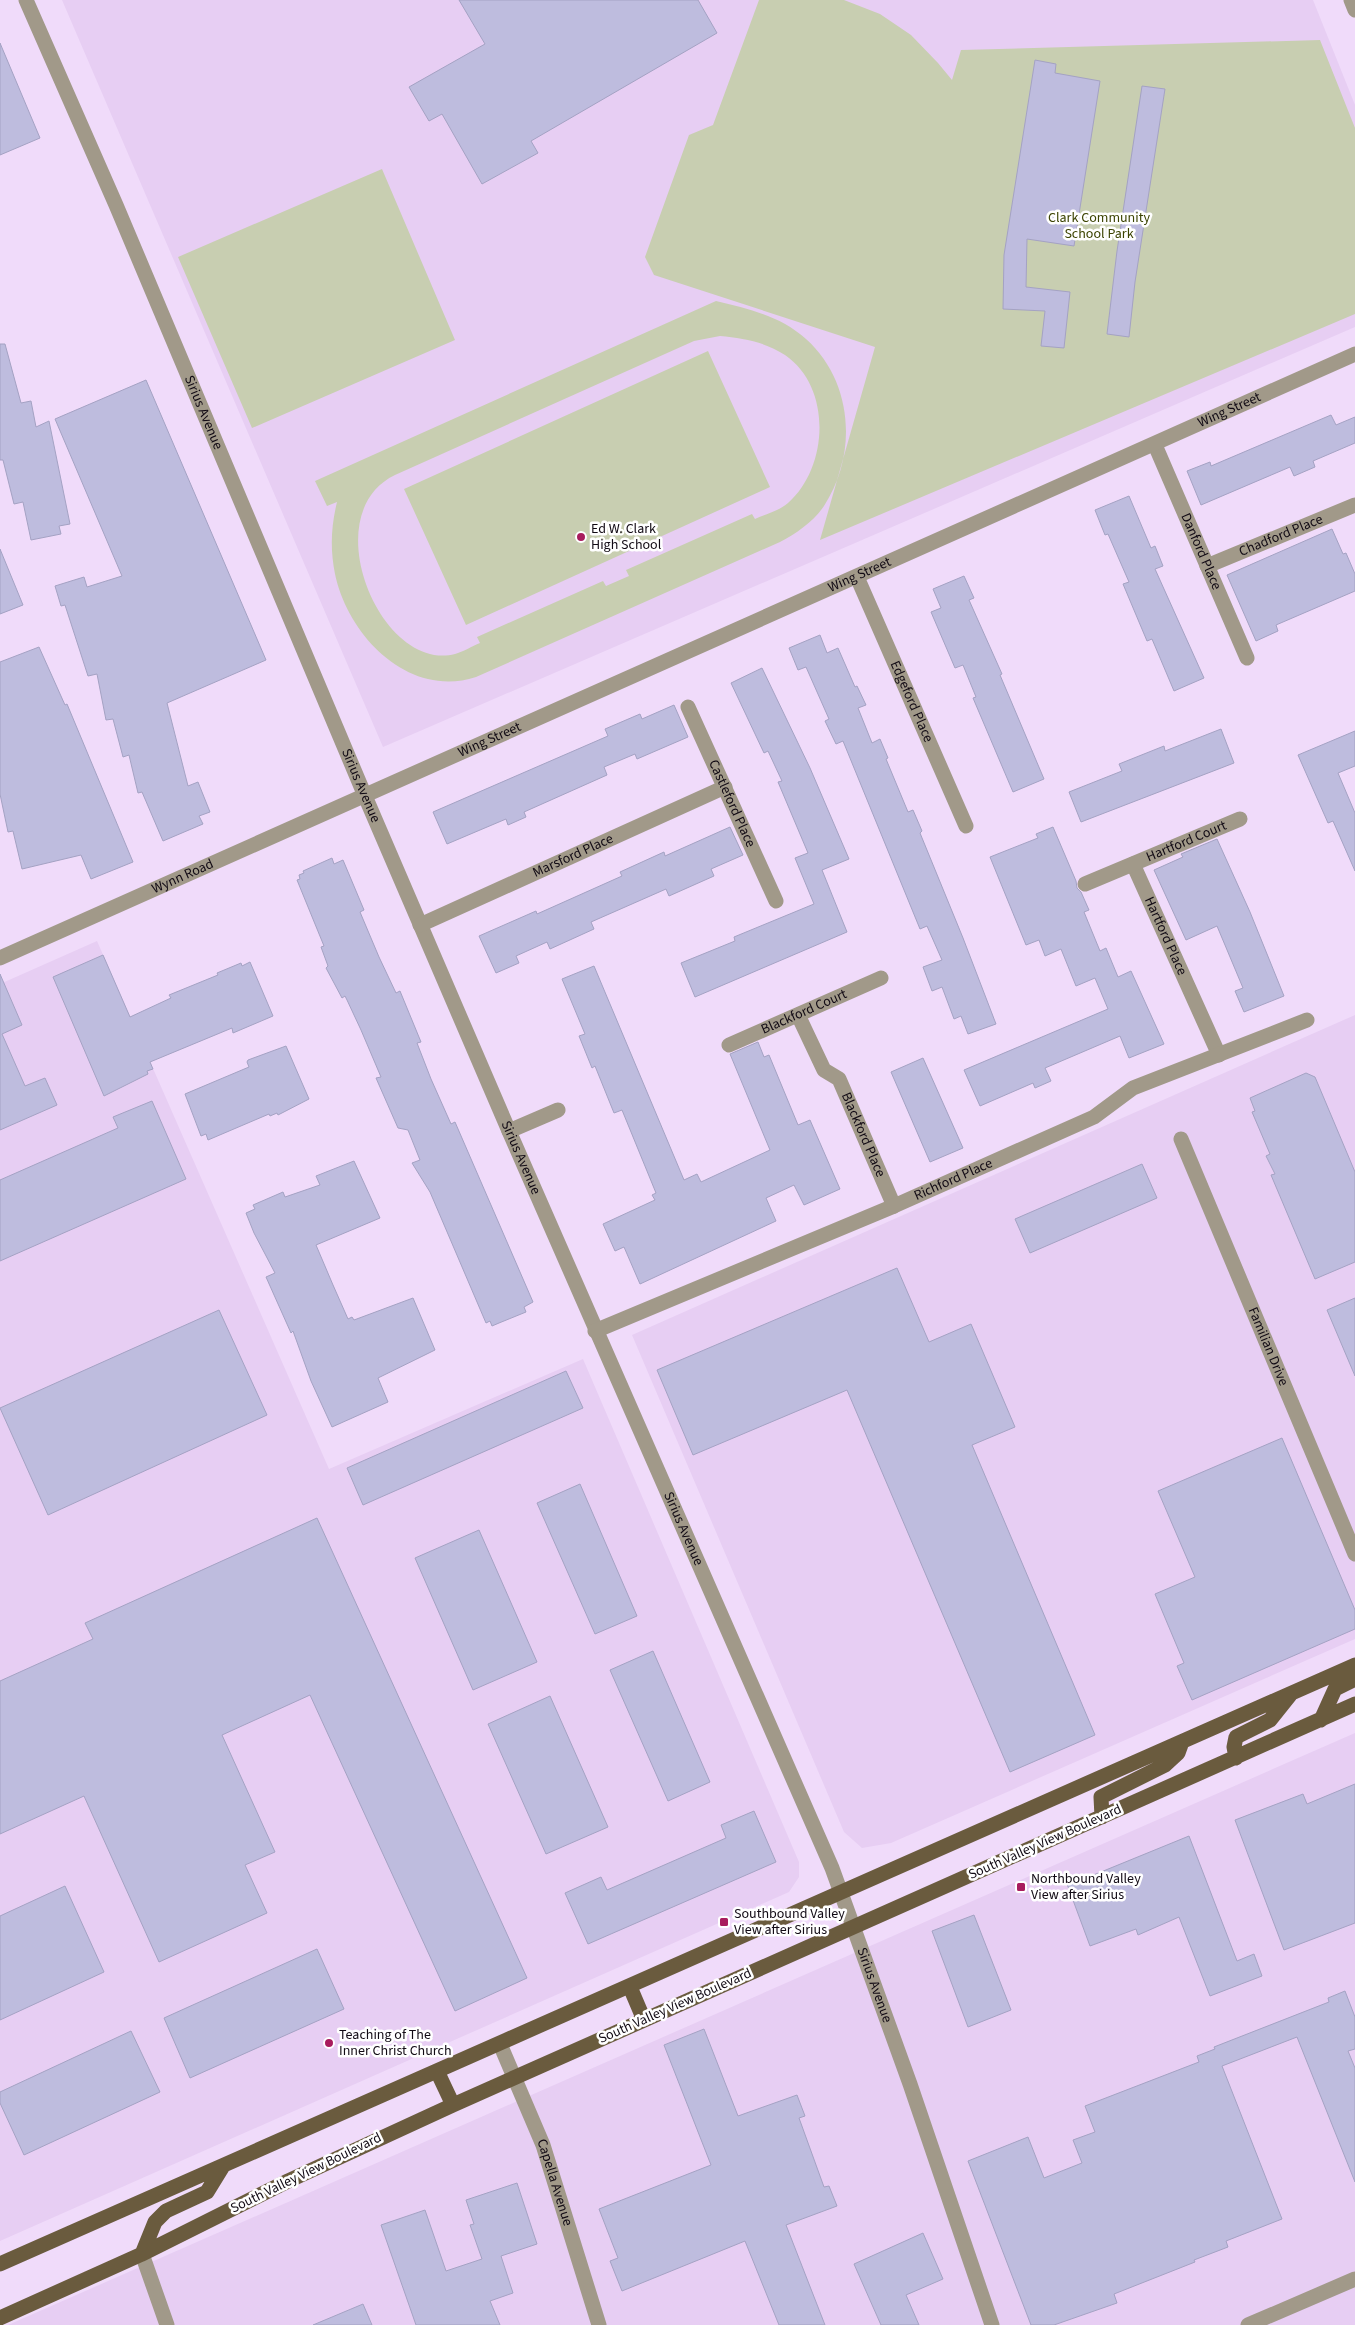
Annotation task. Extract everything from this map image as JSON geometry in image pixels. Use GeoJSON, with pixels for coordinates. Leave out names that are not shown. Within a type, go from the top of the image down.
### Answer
{"type":"FeatureCollection","features":[{"type":"Feature","properties":{"kind":"main road"},"geometry":{"type":"LineString","coordinates":[[0,2264],[1355,1666]]}},
{"type":"Feature","properties":{"kind":"main road"},"geometry":{"type":"LineString","coordinates":[[1320,1720],[1335,1689],[1355,1679]]}},
{"type":"Feature","properties":{"kind":"main road"},"geometry":{"type":"LineString","coordinates":[[1236,1758],[1234,1747],[1236,1737],[1270,1720],[1291,1694]]}},
{"type":"Feature","properties":{"kind":"main road","name":"South Valley View Boulevard"},"geometry":{"type":"LineString","coordinates":[[0,2318],[142,2254],[296,2177],[453,2105],[1355,1704]]}},
{"type":"Feature","properties":{"kind":"main road"},"geometry":{"type":"LineString","coordinates":[[1102,1817],[1101,1797],[1165,1765],[1178,1753],[1182,1742]]}},
{"type":"Feature","properties":{"kind":"main road"},"geometry":{"type":"LineString","coordinates":[[630,1987],[644,2020]]}},
{"type":"Feature","properties":{"kind":"main road"},"geometry":{"type":"LineString","coordinates":[[437,2071],[453,2105]]}},
{"type":"Feature","properties":{"kind":"main road"},"geometry":{"type":"LineString","coordinates":[[142,2254],[155,2222],[166,2211],[207,2192],[223,2166]]}},
{"type":"Feature","properties":{"kind":"street","name":"Sirius Avenue"},"geometry":{"type":"LineString","coordinates":[[26,0],[116,206],[365,796],[595,1331],[842,1892],[852,1928],[910,2084],[992,2325]]}},
{"type":"Feature","properties":{"kind":"street"},"geometry":{"type":"LineString","coordinates":[[1351,0],[1355,10]]}},
{"type":"Feature","properties":{"kind":"street","name":"Wing Street"},"geometry":{"type":"LineString","coordinates":[[365,796],[1155,445],[1355,354]]}},
{"type":"Feature","properties":{"kind":"street","name":"Danford Place"},"geometry":{"type":"LineString","coordinates":[[1155,445],[1247,658]]}},
{"type":"Feature","properties":{"kind":"street","name":"Chadford Place"},"geometry":{"type":"LineString","coordinates":[[1207,566],[1355,504]]}},
{"type":"Feature","properties":{"kind":"street","name":"Edgeford Place"},"geometry":{"type":"LineString","coordinates":[[857,577],[966,826]]}},
{"type":"Feature","properties":{"kind":"street","name":"Castleford Place"},"geometry":{"type":"LineString","coordinates":[[688,707],[776,901]]}},
{"type":"Feature","properties":{"kind":"street","name":"Marsford Place"},"geometry":{"type":"LineString","coordinates":[[420,925],[725,787]]}},
{"type":"Feature","properties":{"kind":"street","name":"Wynn Road"},"geometry":{"type":"LineString","coordinates":[[0,958],[365,796]]}},
{"type":"Feature","properties":{"kind":"street","name":"Hartford Court"},"geometry":{"type":"LineString","coordinates":[[1133,864],[1240,819]]}},
{"type":"Feature","properties":{"kind":"street"},"geometry":{"type":"LineString","coordinates":[[1085,884],[1133,864]]}},
{"type":"Feature","properties":{"kind":"street","name":"Hartford Place"},"geometry":{"type":"LineString","coordinates":[[1133,864],[1219,1055]]}},
{"type":"Feature","properties":{"kind":"street","name":"Blackford Court"},"geometry":{"type":"LineString","coordinates":[[728,1045],[881,978]]}},
{"type":"Feature","properties":{"kind":"street","name":"Blackford Place"},"geometry":{"type":"LineString","coordinates":[[798,1014],[824,1070],[838,1079],[894,1206]]}},
{"type":"Feature","properties":{"kind":"street","name":"Richford Place"},"geometry":{"type":"LineString","coordinates":[[595,1331],[894,1206],[1094,1117],[1133,1088],[1307,1020]]}},
{"type":"Feature","properties":{"kind":"street"},"geometry":{"type":"LineString","coordinates":[[509,1131],[558,1110]]}},
{"type":"Feature","properties":{"kind":"street","name":"Familian Drive"},"geometry":{"type":"LineString","coordinates":[[1181,1139],[1355,1554]]}},
{"type":"Feature","properties":{"kind":"street","name":"Capella Avenue"},"geometry":{"type":"LineString","coordinates":[[500,2044],[543,2146],[599,2325]]}},
{"type":"Feature","properties":{"kind":"street"},"geometry":{"type":"LineString","coordinates":[[142,2254],[166,2325]]}},
{"type":"Feature","properties":{"kind":"street"},"geometry":{"type":"LineString","coordinates":[[1248,2325],[1355,2279]]}},
{"type":"Feature","properties":{"kind":"shaded area","name":"Ed W. Clark High School"},"geometry":{"type":"Polygon","coordinates":[[[62,0],[1313,0],[1355,105],[1355,327],[383,747],[62,0]]]}},
{"type":"Feature","properties":{"kind":"shaded area"},"geometry":{"type":"Polygon","coordinates":[[[97,941],[329,1469],[583,1359],[799,1862],[799,1877],[789,1892],[0,2241],[0,984],[97,941]]]}},
{"type":"Feature","properties":{"kind":"shaded area"},"geometry":{"type":"Polygon","coordinates":[[[1355,1015],[1355,1639],[891,1843],[862,1848],[844,1832],[632,1335],[1355,1015]]]}},
{"type":"Feature","properties":{"kind":"shaded area"},"geometry":{"type":"Polygon","coordinates":[[[1355,1733],[1355,2325],[8,2325],[1355,1733]]]}},
{"type":"Feature","properties":{"kind":"green space","name":"Clark Community School Park"},"geometry":{"type":"Polygon","coordinates":[[[759,0],[844,0],[880,14],[911,35],[952,80],[961,50],[1320,40],[1355,128],[1355,314],[820,540],[875,347],[654,275],[645,257],[689,135],[713,125],[759,0]]]}},
{"type":"Feature","properties":{"kind":"green space"},"geometry":{"type":"Polygon","coordinates":[[[382,169],[455,340],[252,428],[178,257],[382,169]]]}},
{"type":"Feature","properties":{"kind":"green space"},"geometry":{"type":"Polygon","coordinates":[[[716,301],[764,314],[786,324],[806,339],[822,356],[833,376],[841,397],[845,419],[846,441],[842,464],[835,486],[820,512],[798,531],[780,542],[476,677],[451,681],[428,679],[405,670],[385,657],[368,640],[353,619],[342,597],[333,565],[333,520],[337,502],[327,506],[315,481],[716,301]],[[720,336],[694,341],[395,475],[371,495],[360,522],[359,554],[367,586],[382,616],[403,640],[428,653],[455,654],[461,652],[480,643],[477,637],[603,581],[606,586],[629,576],[626,570],[752,514],[755,519],[788,503],[801,488],[811,470],[817,449],[818,407],[811,387],[801,369],[785,355],[762,344],[745,339],[720,336]]]}},
{"type":"Feature","properties":{"kind":"green space"},"geometry":{"type":"Polygon","coordinates":[[[708,351],[770,487],[466,625],[404,489],[708,351]]]}},
{"type":"Feature","properties":{"kind":"building"},"geometry":{"type":"Polygon","coordinates":[[[459,0],[698,0],[717,33],[531,141],[538,153],[482,184],[442,114],[429,121],[409,87],[485,44],[459,0]]]}},
{"type":"Feature","properties":{"kind":"building"},"geometry":{"type":"Polygon","coordinates":[[[0,43],[40,138],[0,155],[0,43]]]}},
{"type":"Feature","properties":{"kind":"building"},"geometry":{"type":"Polygon","coordinates":[[[1035,60],[1056,64],[1055,73],[1100,81],[1074,246],[1027,239],[1026,287],[1070,292],[1064,348],[1041,346],[1045,311],[1003,309],[1004,255],[1035,60]]]}},
{"type":"Feature","properties":{"kind":"building"},"geometry":{"type":"Polygon","coordinates":[[[1142,86],[1165,89],[1135,282],[1129,337],[1107,334],[1117,251],[1142,86]]]}},
{"type":"Feature","properties":{"kind":"building"},"geometry":{"type":"Polygon","coordinates":[[[0,344],[5,344],[21,403],[31,401],[36,427],[49,421],[70,524],[59,526],[61,534],[31,540],[23,502],[14,504],[3,460],[0,460],[0,344]]]}},
{"type":"Feature","properties":{"kind":"building"},"geometry":{"type":"Polygon","coordinates":[[[146,380],[266,660],[167,703],[188,786],[198,782],[210,812],[199,816],[203,824],[163,841],[142,792],[138,793],[129,755],[123,757],[113,719],[106,720],[97,674],[88,676],[65,605],[61,606],[55,586],[84,577],[87,587],[122,576],[55,419],[146,380]]]}},
{"type":"Feature","properties":{"kind":"building"},"geometry":{"type":"Polygon","coordinates":[[[1331,415],[1336,425],[1355,417],[1355,443],[1313,461],[1315,467],[1294,476],[1290,467],[1201,505],[1187,471],[1210,462],[1211,466],[1331,415]]]}},
{"type":"Feature","properties":{"kind":"building"},"geometry":{"type":"Polygon","coordinates":[[[1129,496],[1151,548],[1155,546],[1163,566],[1155,569],[1204,678],[1174,691],[1152,639],[1147,641],[1123,584],[1129,582],[1108,534],[1105,535],[1095,510],[1129,496]]]}},
{"type":"Feature","properties":{"kind":"building"},"geometry":{"type":"Polygon","coordinates":[[[1332,529],[1343,554],[1346,553],[1355,574],[1355,591],[1276,625],[1278,631],[1256,641],[1227,575],[1332,529]]]}},
{"type":"Feature","properties":{"kind":"building"},"geometry":{"type":"Polygon","coordinates":[[[0,549],[23,605],[0,614],[0,549]]]}},
{"type":"Feature","properties":{"kind":"building"},"geometry":{"type":"Polygon","coordinates":[[[964,576],[974,598],[969,600],[1002,674],[1000,675],[1044,779],[1013,792],[973,698],[976,697],[963,665],[955,668],[931,612],[941,608],[933,589],[964,576]]]}},
{"type":"Feature","properties":{"kind":"building"},"geometry":{"type":"Polygon","coordinates":[[[820,635],[827,653],[838,648],[855,687],[857,686],[866,705],[858,708],[872,743],[880,739],[888,758],[886,759],[908,812],[913,810],[922,831],[920,833],[996,1024],[968,1034],[961,1016],[954,1019],[942,987],[932,991],[923,967],[942,960],[927,926],[920,929],[843,741],[836,744],[825,721],[829,719],[806,667],[798,670],[789,648],[820,635]]]}},
{"type":"Feature","properties":{"kind":"building"},"geometry":{"type":"Polygon","coordinates":[[[39,647],[65,705],[67,704],[133,862],[91,879],[81,855],[22,869],[13,831],[8,832],[0,794],[0,662],[39,647]]]}},
{"type":"Feature","properties":{"kind":"building"},"geometry":{"type":"Polygon","coordinates":[[[762,668],[810,768],[849,859],[822,870],[847,932],[695,997],[681,963],[735,941],[734,937],[814,904],[795,858],[808,853],[778,782],[782,781],[768,751],[764,753],[731,683],[762,668]]]}},
{"type":"Feature","properties":{"kind":"building"},"geometry":{"type":"Polygon","coordinates":[[[674,705],[688,737],[637,759],[635,754],[604,767],[607,775],[524,812],[526,817],[508,825],[506,819],[447,844],[433,812],[608,736],[605,729],[640,714],[642,719],[674,705]]]}},
{"type":"Feature","properties":{"kind":"building"},"geometry":{"type":"Polygon","coordinates":[[[1221,729],[1234,763],[1081,822],[1069,792],[1122,771],[1119,764],[1164,746],[1165,751],[1221,729]]]}},
{"type":"Feature","properties":{"kind":"building"},"geometry":{"type":"Polygon","coordinates":[[[1355,731],[1355,766],[1338,773],[1355,813],[1355,871],[1333,821],[1328,823],[1298,755],[1355,731]]]}},
{"type":"Feature","properties":{"kind":"building"},"geometry":{"type":"Polygon","coordinates":[[[730,827],[743,855],[711,869],[714,876],[669,896],[666,889],[591,922],[594,929],[550,949],[547,942],[516,956],[519,963],[496,973],[479,936],[536,911],[537,914],[622,876],[620,872],[664,852],[665,856],[730,827]]]}},
{"type":"Feature","properties":{"kind":"building"},"geometry":{"type":"Polygon","coordinates":[[[1053,827],[1076,881],[1077,888],[1081,892],[1089,910],[1084,912],[1100,951],[1106,948],[1118,977],[1131,971],[1164,1044],[1129,1058],[1120,1036],[1045,1068],[1051,1081],[1035,1088],[1033,1083],[980,1106],[964,1070],[1108,1009],[1095,978],[1076,986],[1061,949],[1045,956],[1039,940],[1026,945],[990,857],[1038,838],[1036,834],[1053,827]]]}},
{"type":"Feature","properties":{"kind":"building"},"geometry":{"type":"Polygon","coordinates":[[[1217,839],[1250,912],[1284,996],[1244,1012],[1235,991],[1243,988],[1217,926],[1186,940],[1154,870],[1183,857],[1181,854],[1217,839]]]}},
{"type":"Feature","properties":{"kind":"building"},"geometry":{"type":"Polygon","coordinates":[[[332,858],[334,864],[343,860],[364,910],[360,912],[379,957],[396,993],[400,991],[421,1042],[417,1043],[431,1079],[451,1124],[455,1122],[533,1302],[524,1307],[526,1312],[492,1326],[490,1321],[486,1323],[430,1192],[412,1163],[420,1160],[408,1130],[398,1128],[376,1078],[381,1077],[361,1030],[345,996],[342,998],[326,968],[328,966],[321,947],[324,946],[297,880],[300,879],[299,875],[304,873],[303,871],[332,858]]]}},
{"type":"Feature","properties":{"kind":"building"},"geometry":{"type":"Polygon","coordinates":[[[103,955],[130,1017],[171,998],[169,995],[218,975],[217,973],[241,963],[242,966],[250,962],[273,1016],[233,1033],[232,1028],[150,1062],[153,1069],[147,1071],[148,1074],[104,1096],[53,977],[103,955]]]}},
{"type":"Feature","properties":{"kind":"building"},"geometry":{"type":"Polygon","coordinates":[[[594,966],[684,1180],[697,1174],[701,1182],[770,1150],[730,1054],[758,1042],[764,1057],[769,1055],[798,1125],[810,1120],[840,1189],[804,1205],[794,1185],[766,1198],[776,1221],[640,1284],[624,1247],[615,1251],[603,1224],[655,1200],[652,1195],[656,1193],[622,1110],[614,1113],[595,1066],[592,1068],[579,1036],[585,1034],[562,979],[594,966]]]}},
{"type":"Feature","properties":{"kind":"building"},"geometry":{"type":"Polygon","coordinates":[[[0,974],[22,1025],[2,1034],[25,1086],[45,1078],[57,1105],[0,1130],[0,974]]]}},
{"type":"Feature","properties":{"kind":"building"},"geometry":{"type":"Polygon","coordinates":[[[286,1046],[309,1099],[278,1115],[277,1113],[270,1116],[269,1114],[208,1140],[206,1134],[201,1136],[185,1094],[249,1067],[248,1060],[286,1046]]]}},
{"type":"Feature","properties":{"kind":"building"},"geometry":{"type":"Polygon","coordinates":[[[923,1058],[963,1148],[930,1162],[891,1072],[923,1058]]]}},
{"type":"Feature","properties":{"kind":"building"},"geometry":{"type":"Polygon","coordinates":[[[1306,1073],[1315,1077],[1355,1172],[1355,1262],[1315,1279],[1271,1175],[1275,1174],[1266,1156],[1270,1154],[1252,1112],[1255,1111],[1250,1098],[1306,1073]]]}},
{"type":"Feature","properties":{"kind":"building"},"geometry":{"type":"Polygon","coordinates":[[[152,1101],[186,1179],[0,1261],[0,1180],[118,1128],[113,1117],[152,1101]]]}},
{"type":"Feature","properties":{"kind":"building"},"geometry":{"type":"Polygon","coordinates":[[[354,1161],[380,1218],[316,1245],[333,1285],[348,1319],[352,1317],[354,1320],[413,1298],[435,1350],[378,1378],[388,1402],[332,1427],[311,1381],[293,1331],[291,1333],[266,1277],[275,1273],[254,1233],[246,1213],[255,1209],[253,1205],[283,1192],[285,1197],[320,1185],[316,1176],[354,1161]]]}},
{"type":"Feature","properties":{"kind":"building"},"geometry":{"type":"Polygon","coordinates":[[[1142,1164],[1157,1198],[1030,1253],[1015,1219],[1142,1164]]]}},
{"type":"Feature","properties":{"kind":"building"},"geometry":{"type":"Polygon","coordinates":[[[897,1268],[929,1342],[971,1324],[1015,1427],[972,1445],[1095,1735],[1010,1772],[847,1390],[693,1455],[657,1370],[897,1268]]]}},
{"type":"Feature","properties":{"kind":"building"},"geometry":{"type":"Polygon","coordinates":[[[1355,1298],[1355,1376],[1327,1310],[1355,1298]]]}},
{"type":"Feature","properties":{"kind":"building"},"geometry":{"type":"Polygon","coordinates":[[[219,1310],[267,1415],[48,1515],[0,1408],[219,1310]]]}},
{"type":"Feature","properties":{"kind":"building"},"geometry":{"type":"Polygon","coordinates":[[[566,1371],[583,1408],[363,1505],[347,1468],[566,1371]]]}},
{"type":"Feature","properties":{"kind":"building"},"geometry":{"type":"Polygon","coordinates":[[[1282,1438],[1355,1610],[1355,1629],[1192,1700],[1177,1666],[1184,1663],[1155,1594],[1195,1577],[1158,1491],[1282,1438]]]}},
{"type":"Feature","properties":{"kind":"building"},"geometry":{"type":"Polygon","coordinates":[[[580,1484],[637,1616],[595,1634],[537,1503],[580,1484]]]}},
{"type":"Feature","properties":{"kind":"building"},"geometry":{"type":"Polygon","coordinates":[[[317,1518],[527,1978],[455,2011],[310,1695],[222,1735],[275,1852],[245,1865],[267,1913],[159,1962],[84,1796],[0,1834],[0,1681],[93,1639],[85,1623],[317,1518]]]}},
{"type":"Feature","properties":{"kind":"building"},"geometry":{"type":"Polygon","coordinates":[[[479,1530],[537,1662],[473,1690],[415,1558],[479,1530]]]}},
{"type":"Feature","properties":{"kind":"building"},"geometry":{"type":"Polygon","coordinates":[[[653,1651],[710,1782],[668,1801],[610,1670],[653,1651]]]}},
{"type":"Feature","properties":{"kind":"building"},"geometry":{"type":"Polygon","coordinates":[[[550,1696],[608,1827],[546,1854],[488,1724],[550,1696]]]}},
{"type":"Feature","properties":{"kind":"building"},"geometry":{"type":"Polygon","coordinates":[[[1355,1784],[1355,1923],[1284,1950],[1235,1820],[1303,1794],[1307,1804],[1355,1784]]]}},
{"type":"Feature","properties":{"kind":"building"},"geometry":{"type":"Polygon","coordinates":[[[754,1811],[776,1862],[588,1944],[565,1893],[601,1877],[607,1890],[726,1838],[721,1825],[754,1811]]]}},
{"type":"Feature","properties":{"kind":"building"},"geometry":{"type":"Polygon","coordinates":[[[1189,1836],[1237,1961],[1254,1954],[1262,1976],[1210,1996],[1179,1917],[1138,1935],[1136,1929],[1090,1946],[1067,1884],[1189,1836]]]}},
{"type":"Feature","properties":{"kind":"building"},"geometry":{"type":"Polygon","coordinates":[[[65,1886],[104,1972],[0,2020],[0,1916],[65,1886]]]}},
{"type":"Feature","properties":{"kind":"building"},"geometry":{"type":"Polygon","coordinates":[[[974,1915],[1011,2010],[968,2027],[932,1931],[974,1915]]]}},
{"type":"Feature","properties":{"kind":"building"},"geometry":{"type":"Polygon","coordinates":[[[317,1949],[344,2009],[190,2078],[164,2018],[317,1949]]]}},
{"type":"Feature","properties":{"kind":"building"},"geometry":{"type":"Polygon","coordinates":[[[1345,1991],[1355,2017],[1355,2049],[1348,2051],[1355,2068],[1355,2182],[1297,2037],[1222,2066],[1282,2219],[1226,2241],[1228,2247],[1194,2260],[1195,2262],[1114,2294],[1117,2303],[1054,2325],[1031,2325],[968,2161],[1028,2137],[1044,2178],[1082,2163],[1073,2140],[1095,2132],[1085,2106],[1199,2062],[1197,2056],[1215,2049],[1214,2047],[1329,2002],[1328,1998],[1345,1991]]]}},
{"type":"Feature","properties":{"kind":"building"},"geometry":{"type":"Polygon","coordinates":[[[704,2029],[738,2116],[797,2095],[805,2116],[799,2118],[824,2187],[829,2186],[837,2206],[786,2225],[825,2325],[779,2325],[745,2241],[622,2291],[610,2261],[618,2258],[599,2209],[711,2165],[664,2045],[704,2029]]]}},
{"type":"Feature","properties":{"kind":"building"},"geometry":{"type":"Polygon","coordinates":[[[131,2031],[160,2092],[24,2155],[0,2103],[0,2092],[131,2031]]]}},
{"type":"Feature","properties":{"kind":"building"},"geometry":{"type":"Polygon","coordinates":[[[517,2183],[537,2244],[501,2256],[513,2293],[490,2301],[500,2325],[416,2325],[381,2225],[425,2210],[446,2271],[482,2259],[470,2225],[474,2224],[466,2200],[517,2183]]]}},
{"type":"Feature","properties":{"kind":"building"},"geometry":{"type":"Polygon","coordinates":[[[923,2233],[943,2279],[906,2295],[919,2325],[881,2325],[854,2264],[923,2233]]]}},
{"type":"Feature","properties":{"kind":"building"},"geometry":{"type":"Polygon","coordinates":[[[363,2304],[372,2325],[313,2325],[363,2304]]]}},
{"type":"Feature","properties":{"kind":"place","name":"Ed W. Clark High School"},"geometry":{"type":"Point","coordinates":[581,537]}},
{"type":"Feature","properties":{"kind":"place","name":"Northbound Valley View after Sirius"},"geometry":{"type":"Point","coordinates":[1021,1887]}},
{"type":"Feature","properties":{"kind":"place","name":"Southbound Valley View after Sirius"},"geometry":{"type":"Point","coordinates":[724,1922]}},
{"type":"Feature","properties":{"kind":"place","name":"Teaching of The Inner Christ Church"},"geometry":{"type":"Point","coordinates":[329,2043]}}]}
